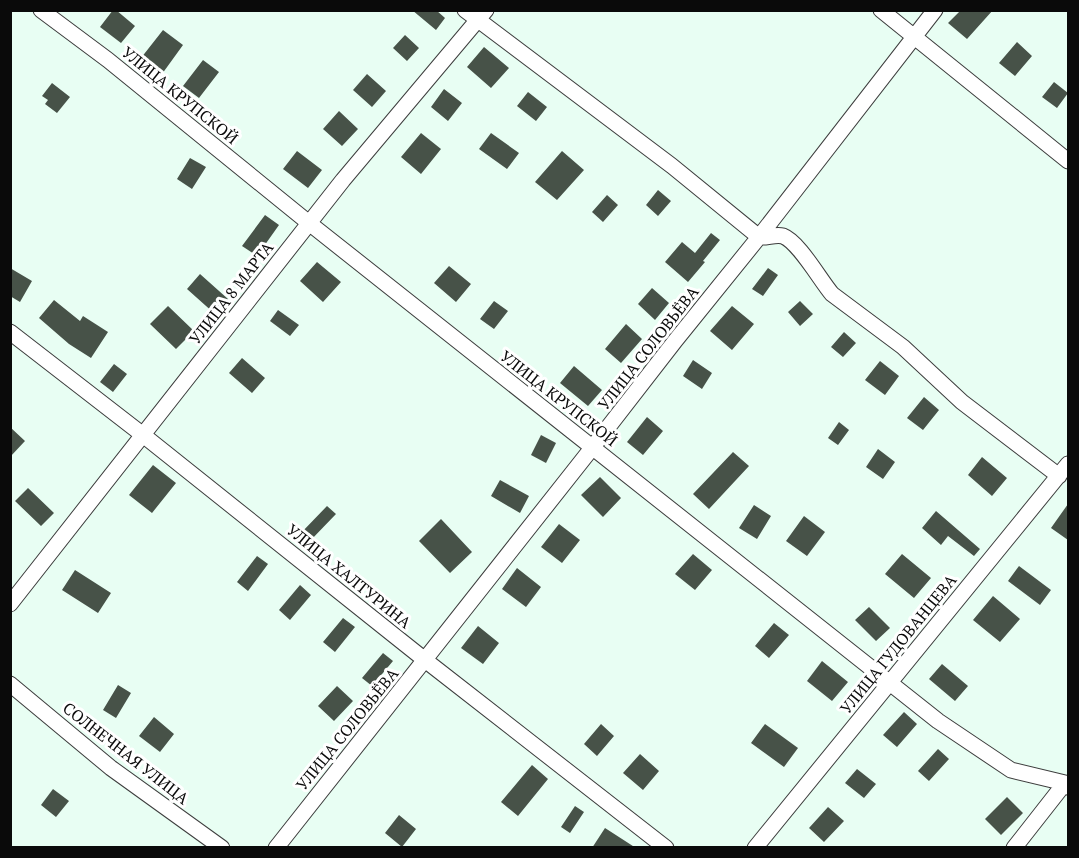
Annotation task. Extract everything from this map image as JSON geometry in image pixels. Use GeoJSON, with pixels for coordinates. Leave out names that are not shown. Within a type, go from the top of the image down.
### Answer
{"type":"FeatureCollection","features":[{"type":"Feature","properties":{"kind":"street","name":"УЛИЦА КРУПСКОЙ"},"geometry":{"type":"LineString","coordinates":[[41,10],[108,60],[309,223],[938,721],[1011,770],[1067,785]]}},
{"type":"Feature","properties":{"kind":"street"},"geometry":{"type":"LineString","coordinates":[[465,10],[482,16],[759,237],[782,236],[793,243],[832,294],[903,347],[962,402],[1064,470]]}},
{"type":"Feature","properties":{"kind":"street"},"geometry":{"type":"LineString","coordinates":[[881,10],[1068,161]]}},
{"type":"Feature","properties":{"kind":"street","name":"УЛИЦА СОЛОВЬЁВА"},"geometry":{"type":"LineString","coordinates":[[276,848],[759,237],[935,10]]}},
{"type":"Feature","properties":{"kind":"street","name":"УЛИЦА 8 МАРТА"},"geometry":{"type":"LineString","coordinates":[[10,604],[343,180],[482,16]]}},
{"type":"Feature","properties":{"kind":"street","name":"УЛИЦА ХАЛТУРИНА"},"geometry":{"type":"LineString","coordinates":[[10,332],[666,848]]}},
{"type":"Feature","properties":{"kind":"street","name":"УЛИЦА ГУДОВАНЦЕВА"},"geometry":{"type":"LineString","coordinates":[[755,848],[1064,470]]}},
{"type":"Feature","properties":{"kind":"street","name":"СОЛНЕЧНАЯ УЛИЦА"},"geometry":{"type":"LineString","coordinates":[[10,684],[111,768],[222,848]]}},
{"type":"Feature","properties":{"kind":"street"},"geometry":{"type":"LineString","coordinates":[[1014,848],[1067,785]]}},
{"type":"Feature","properties":{"kind":"building"},"geometry":{"type":"Polygon","coordinates":[[[113,10],[135,26],[121,43],[100,27],[113,10]]]}},
{"type":"Feature","properties":{"kind":"building"},"geometry":{"type":"Polygon","coordinates":[[[412,10],[436,10],[445,18],[436,30],[412,10]]]}},
{"type":"Feature","properties":{"kind":"building"},"geometry":{"type":"Polygon","coordinates":[[[961,10],[993,10],[967,39],[948,23],[961,10]]]}},
{"type":"Feature","properties":{"kind":"building"},"geometry":{"type":"Polygon","coordinates":[[[163,30],[183,45],[162,74],[141,58],[163,30]]]}},
{"type":"Feature","properties":{"kind":"building"},"geometry":{"type":"Polygon","coordinates":[[[405,35],[419,48],[407,61],[393,48],[405,35]]]}},
{"type":"Feature","properties":{"kind":"building"},"geometry":{"type":"Polygon","coordinates":[[[1017,42],[1032,56],[1015,76],[999,63],[1017,42]]]}},
{"type":"Feature","properties":{"kind":"building"},"geometry":{"type":"Polygon","coordinates":[[[484,47],[509,68],[491,88],[467,67],[484,47]]]}},
{"type":"Feature","properties":{"kind":"building"},"geometry":{"type":"Polygon","coordinates":[[[203,60],[219,72],[199,98],[183,86],[203,60]]]}},
{"type":"Feature","properties":{"kind":"building"},"geometry":{"type":"Polygon","coordinates":[[[367,74],[386,91],[372,107],[353,90],[367,74]]]}},
{"type":"Feature","properties":{"kind":"building"},"geometry":{"type":"Polygon","coordinates":[[[1054,82],[1068,93],[1057,108],[1042,97],[1054,82]]]}},
{"type":"Feature","properties":{"kind":"building"},"geometry":{"type":"Polygon","coordinates":[[[52,83],[70,97],[57,113],[45,104],[48,100],[42,96],[52,83]]]}},
{"type":"Feature","properties":{"kind":"building"},"geometry":{"type":"Polygon","coordinates":[[[444,89],[462,103],[448,121],[431,107],[444,89]]]}},
{"type":"Feature","properties":{"kind":"building"},"geometry":{"type":"Polygon","coordinates":[[[528,92],[547,107],[536,121],[517,106],[528,92]]]}},
{"type":"Feature","properties":{"kind":"building"},"geometry":{"type":"Polygon","coordinates":[[[339,111],[358,129],[342,146],[323,129],[339,111]]]}},
{"type":"Feature","properties":{"kind":"building"},"geometry":{"type":"Polygon","coordinates":[[[421,133],[441,149],[421,174],[401,157],[421,133]]]}},
{"type":"Feature","properties":{"kind":"building"},"geometry":{"type":"Polygon","coordinates":[[[491,133],[519,153],[507,169],[479,149],[491,133]]]}},
{"type":"Feature","properties":{"kind":"building"},"geometry":{"type":"Polygon","coordinates":[[[297,151],[322,170],[308,188],[283,169],[297,151]]]}},
{"type":"Feature","properties":{"kind":"building"},"geometry":{"type":"Polygon","coordinates":[[[562,151],[584,170],[557,200],[535,182],[562,151]]]}},
{"type":"Feature","properties":{"kind":"building"},"geometry":{"type":"Polygon","coordinates":[[[190,158],[206,167],[192,189],[177,179],[190,158]]]}},
{"type":"Feature","properties":{"kind":"building"},"geometry":{"type":"Polygon","coordinates":[[[658,190],[671,201],[658,216],[646,205],[658,190]]]}},
{"type":"Feature","properties":{"kind":"building"},"geometry":{"type":"Polygon","coordinates":[[[607,195],[618,205],[603,222],[592,212],[607,195]]]}},
{"type":"Feature","properties":{"kind":"building"},"geometry":{"type":"Polygon","coordinates":[[[265,215],[279,225],[257,256],[242,246],[265,215]]]}},
{"type":"Feature","properties":{"kind":"building"},"geometry":{"type":"Polygon","coordinates":[[[711,233],[720,240],[688,282],[665,262],[682,242],[695,253],[711,233]]]}},
{"type":"Feature","properties":{"kind":"building"},"geometry":{"type":"Polygon","coordinates":[[[317,262],[341,282],[323,302],[300,281],[317,262]]]}},
{"type":"Feature","properties":{"kind":"building"},"geometry":{"type":"Polygon","coordinates":[[[449,266],[471,284],[456,302],[434,283],[449,266]]]}},
{"type":"Feature","properties":{"kind":"building"},"geometry":{"type":"Polygon","coordinates":[[[10,268],[32,281],[20,302],[10,296],[10,268]]]}},
{"type":"Feature","properties":{"kind":"building"},"geometry":{"type":"Polygon","coordinates":[[[768,268],[778,275],[763,296],[752,289],[768,268]]]}},
{"type":"Feature","properties":{"kind":"building"},"geometry":{"type":"Polygon","coordinates":[[[200,274],[228,299],[215,314],[187,289],[200,274]]]}},
{"type":"Feature","properties":{"kind":"building"},"geometry":{"type":"Polygon","coordinates":[[[652,288],[669,303],[655,320],[638,304],[652,288]]]}},
{"type":"Feature","properties":{"kind":"building"},"geometry":{"type":"Polygon","coordinates":[[[54,300],[80,321],[83,316],[108,332],[91,358],[69,344],[39,318],[54,300]]]}},
{"type":"Feature","properties":{"kind":"building"},"geometry":{"type":"Polygon","coordinates":[[[494,301],[508,311],[494,329],[480,319],[494,301]]]}},
{"type":"Feature","properties":{"kind":"building"},"geometry":{"type":"Polygon","coordinates":[[[800,301],[813,314],[800,326],[788,312],[800,301]]]}},
{"type":"Feature","properties":{"kind":"building"},"geometry":{"type":"Polygon","coordinates":[[[168,306],[194,331],[176,349],[150,324],[168,306]]]}},
{"type":"Feature","properties":{"kind":"building"},"geometry":{"type":"Polygon","coordinates":[[[732,306],[754,324],[732,350],[710,331],[732,306]]]}},
{"type":"Feature","properties":{"kind":"building"},"geometry":{"type":"Polygon","coordinates":[[[278,310],[299,325],[290,336],[270,321],[278,310]]]}},
{"type":"Feature","properties":{"kind":"building"},"geometry":{"type":"Polygon","coordinates":[[[626,324],[642,339],[621,363],[605,349],[626,324]]]}},
{"type":"Feature","properties":{"kind":"building"},"geometry":{"type":"Polygon","coordinates":[[[844,332],[856,343],[843,357],[831,347],[844,332]]]}},
{"type":"Feature","properties":{"kind":"building"},"geometry":{"type":"Polygon","coordinates":[[[242,358],[265,378],[252,393],[229,373],[242,358]]]}},
{"type":"Feature","properties":{"kind":"building"},"geometry":{"type":"Polygon","coordinates":[[[693,360],[712,373],[702,389],[683,376],[693,360]]]}},
{"type":"Feature","properties":{"kind":"building"},"geometry":{"type":"Polygon","coordinates":[[[880,361],[899,376],[885,395],[865,380],[880,361]]]}},
{"type":"Feature","properties":{"kind":"building"},"geometry":{"type":"Polygon","coordinates":[[[114,364],[127,374],[113,392],[100,382],[114,364]]]}},
{"type":"Feature","properties":{"kind":"building"},"geometry":{"type":"Polygon","coordinates":[[[574,366],[602,390],[588,406],[560,383],[574,366]]]}},
{"type":"Feature","properties":{"kind":"building"},"geometry":{"type":"Polygon","coordinates":[[[924,397],[939,410],[923,430],[907,418],[924,397]]]}},
{"type":"Feature","properties":{"kind":"building"},"geometry":{"type":"Polygon","coordinates":[[[647,417],[663,431],[643,455],[627,442],[647,417]]]}},
{"type":"Feature","properties":{"kind":"building"},"geometry":{"type":"Polygon","coordinates":[[[839,422],[849,430],[838,445],[828,438],[839,422]]]}},
{"type":"Feature","properties":{"kind":"building"},"geometry":{"type":"Polygon","coordinates":[[[10,427],[25,441],[10,457],[10,427]]]}},
{"type":"Feature","properties":{"kind":"building"},"geometry":{"type":"Polygon","coordinates":[[[541,435],[556,443],[546,463],[531,455],[541,435]]]}},
{"type":"Feature","properties":{"kind":"building"},"geometry":{"type":"Polygon","coordinates":[[[878,449],[895,462],[883,479],[866,467],[878,449]]]}},
{"type":"Feature","properties":{"kind":"building"},"geometry":{"type":"Polygon","coordinates":[[[733,452],[749,466],[709,509],[693,494],[733,452]]]}},
{"type":"Feature","properties":{"kind":"building"},"geometry":{"type":"Polygon","coordinates":[[[982,457],[1007,478],[992,496],[968,475],[982,457]]]}},
{"type":"Feature","properties":{"kind":"building"},"geometry":{"type":"Polygon","coordinates":[[[153,465],[176,483],[152,513],[129,495],[153,465]]]}},
{"type":"Feature","properties":{"kind":"building"},"geometry":{"type":"Polygon","coordinates":[[[600,477],[621,498],[603,517],[581,495],[600,477]]]}},
{"type":"Feature","properties":{"kind":"building"},"geometry":{"type":"Polygon","coordinates":[[[500,480],[529,496],[520,513],[491,496],[500,480]]]}},
{"type":"Feature","properties":{"kind":"building"},"geometry":{"type":"Polygon","coordinates":[[[28,488],[54,513],[41,526],[15,501],[28,488]]]}},
{"type":"Feature","properties":{"kind":"building"},"geometry":{"type":"Polygon","coordinates":[[[1068,504],[1068,540],[1051,528],[1068,504]]]}},
{"type":"Feature","properties":{"kind":"building"},"geometry":{"type":"Polygon","coordinates":[[[754,505],[771,516],[757,539],[739,528],[754,505]]]}},
{"type":"Feature","properties":{"kind":"building"},"geometry":{"type":"Polygon","coordinates":[[[327,506],[336,514],[309,542],[300,534],[327,506]]]}},
{"type":"Feature","properties":{"kind":"building"},"geometry":{"type":"Polygon","coordinates":[[[936,511],[980,549],[974,556],[948,536],[941,545],[922,528],[936,511]]]}},
{"type":"Feature","properties":{"kind":"building"},"geometry":{"type":"Polygon","coordinates":[[[804,516],[825,532],[807,556],[786,541],[804,516]]]}},
{"type":"Feature","properties":{"kind":"building"},"geometry":{"type":"Polygon","coordinates":[[[441,519],[472,552],[450,573],[419,541],[441,519]]]}},
{"type":"Feature","properties":{"kind":"building"},"geometry":{"type":"Polygon","coordinates":[[[559,524],[580,540],[562,563],[541,547],[559,524]]]}},
{"type":"Feature","properties":{"kind":"building"},"geometry":{"type":"Polygon","coordinates":[[[693,554],[712,570],[695,590],[675,574],[693,554]]]}},
{"type":"Feature","properties":{"kind":"building"},"geometry":{"type":"Polygon","coordinates":[[[902,554],[931,578],[914,598],[885,574],[902,554]]]}},
{"type":"Feature","properties":{"kind":"building"},"geometry":{"type":"Polygon","coordinates":[[[257,556],[268,564],[248,591],[237,582],[257,556]]]}},
{"type":"Feature","properties":{"kind":"building"},"geometry":{"type":"Polygon","coordinates":[[[1019,566],[1051,590],[1040,605],[1008,581],[1019,566]]]}},
{"type":"Feature","properties":{"kind":"building"},"geometry":{"type":"Polygon","coordinates":[[[517,568],[541,587],[526,607],[502,589],[517,568]]]}},
{"type":"Feature","properties":{"kind":"building"},"geometry":{"type":"Polygon","coordinates":[[[75,570],[111,593],[98,613],[62,590],[75,570]]]}},
{"type":"Feature","properties":{"kind":"building"},"geometry":{"type":"Polygon","coordinates":[[[300,585],[311,595],[290,620],[279,610],[300,585]]]}},
{"type":"Feature","properties":{"kind":"building"},"geometry":{"type":"Polygon","coordinates":[[[993,596],[1020,619],[1000,642],[973,620],[993,596]]]}},
{"type":"Feature","properties":{"kind":"building"},"geometry":{"type":"Polygon","coordinates":[[[869,607],[890,628],[876,641],[855,620],[869,607]]]}},
{"type":"Feature","properties":{"kind":"building"},"geometry":{"type":"Polygon","coordinates":[[[343,618],[355,627],[335,652],[323,642],[343,618]]]}},
{"type":"Feature","properties":{"kind":"building"},"geometry":{"type":"Polygon","coordinates":[[[774,623],[789,635],[769,658],[755,646],[774,623]]]}},
{"type":"Feature","properties":{"kind":"building"},"geometry":{"type":"Polygon","coordinates":[[[478,626],[499,643],[483,664],[461,648],[478,626]]]}},
{"type":"Feature","properties":{"kind":"building"},"geometry":{"type":"Polygon","coordinates":[[[383,653],[393,661],[372,686],[362,678],[383,653]]]}},
{"type":"Feature","properties":{"kind":"building"},"geometry":{"type":"Polygon","coordinates":[[[822,661],[848,682],[832,701],[807,681],[822,661]]]}},
{"type":"Feature","properties":{"kind":"building"},"geometry":{"type":"Polygon","coordinates":[[[942,664],[968,686],[955,701],[929,679],[942,664]]]}},
{"type":"Feature","properties":{"kind":"building"},"geometry":{"type":"Polygon","coordinates":[[[118,685],[131,693],[116,718],[103,710],[118,685]]]}},
{"type":"Feature","properties":{"kind":"building"},"geometry":{"type":"Polygon","coordinates":[[[337,686],[353,701],[334,721],[318,706],[337,686]]]}},
{"type":"Feature","properties":{"kind":"building"},"geometry":{"type":"Polygon","coordinates":[[[904,712],[917,724],[897,747],[883,735],[904,712]]]}},
{"type":"Feature","properties":{"kind":"building"},"geometry":{"type":"Polygon","coordinates":[[[154,717],[174,734],[160,752],[139,736],[154,717]]]}},
{"type":"Feature","properties":{"kind":"building"},"geometry":{"type":"Polygon","coordinates":[[[601,724],[614,736],[597,756],[584,744],[601,724]]]}},
{"type":"Feature","properties":{"kind":"building"},"geometry":{"type":"Polygon","coordinates":[[[765,724],[798,748],[784,767],[751,743],[765,724]]]}},
{"type":"Feature","properties":{"kind":"building"},"geometry":{"type":"Polygon","coordinates":[[[938,749],[949,759],[929,781],[918,771],[938,749]]]}},
{"type":"Feature","properties":{"kind":"building"},"geometry":{"type":"Polygon","coordinates":[[[640,754],[659,771],[643,790],[623,773],[640,754]]]}},
{"type":"Feature","properties":{"kind":"building"},"geometry":{"type":"Polygon","coordinates":[[[532,765],[548,779],[518,816],[501,802],[532,765]]]}},
{"type":"Feature","properties":{"kind":"building"},"geometry":{"type":"Polygon","coordinates":[[[857,769],[876,784],[864,798],[845,783],[857,769]]]}},
{"type":"Feature","properties":{"kind":"building"},"geometry":{"type":"Polygon","coordinates":[[[53,789],[69,801],[56,817],[41,805],[53,789]]]}},
{"type":"Feature","properties":{"kind":"building"},"geometry":{"type":"Polygon","coordinates":[[[1007,797],[1023,813],[1001,835],[985,819],[1007,797]]]}},
{"type":"Feature","properties":{"kind":"building"},"geometry":{"type":"Polygon","coordinates":[[[575,806],[584,812],[570,833],[561,827],[575,806]]]}},
{"type":"Feature","properties":{"kind":"building"},"geometry":{"type":"Polygon","coordinates":[[[828,807],[844,821],[824,842],[809,828],[828,807]]]}},
{"type":"Feature","properties":{"kind":"building"},"geometry":{"type":"Polygon","coordinates":[[[399,815],[416,829],[402,847],[385,833],[399,815]]]}},
{"type":"Feature","properties":{"kind":"building"},"geometry":{"type":"Polygon","coordinates":[[[605,828],[636,848],[592,848],[605,828]]]}}]}
